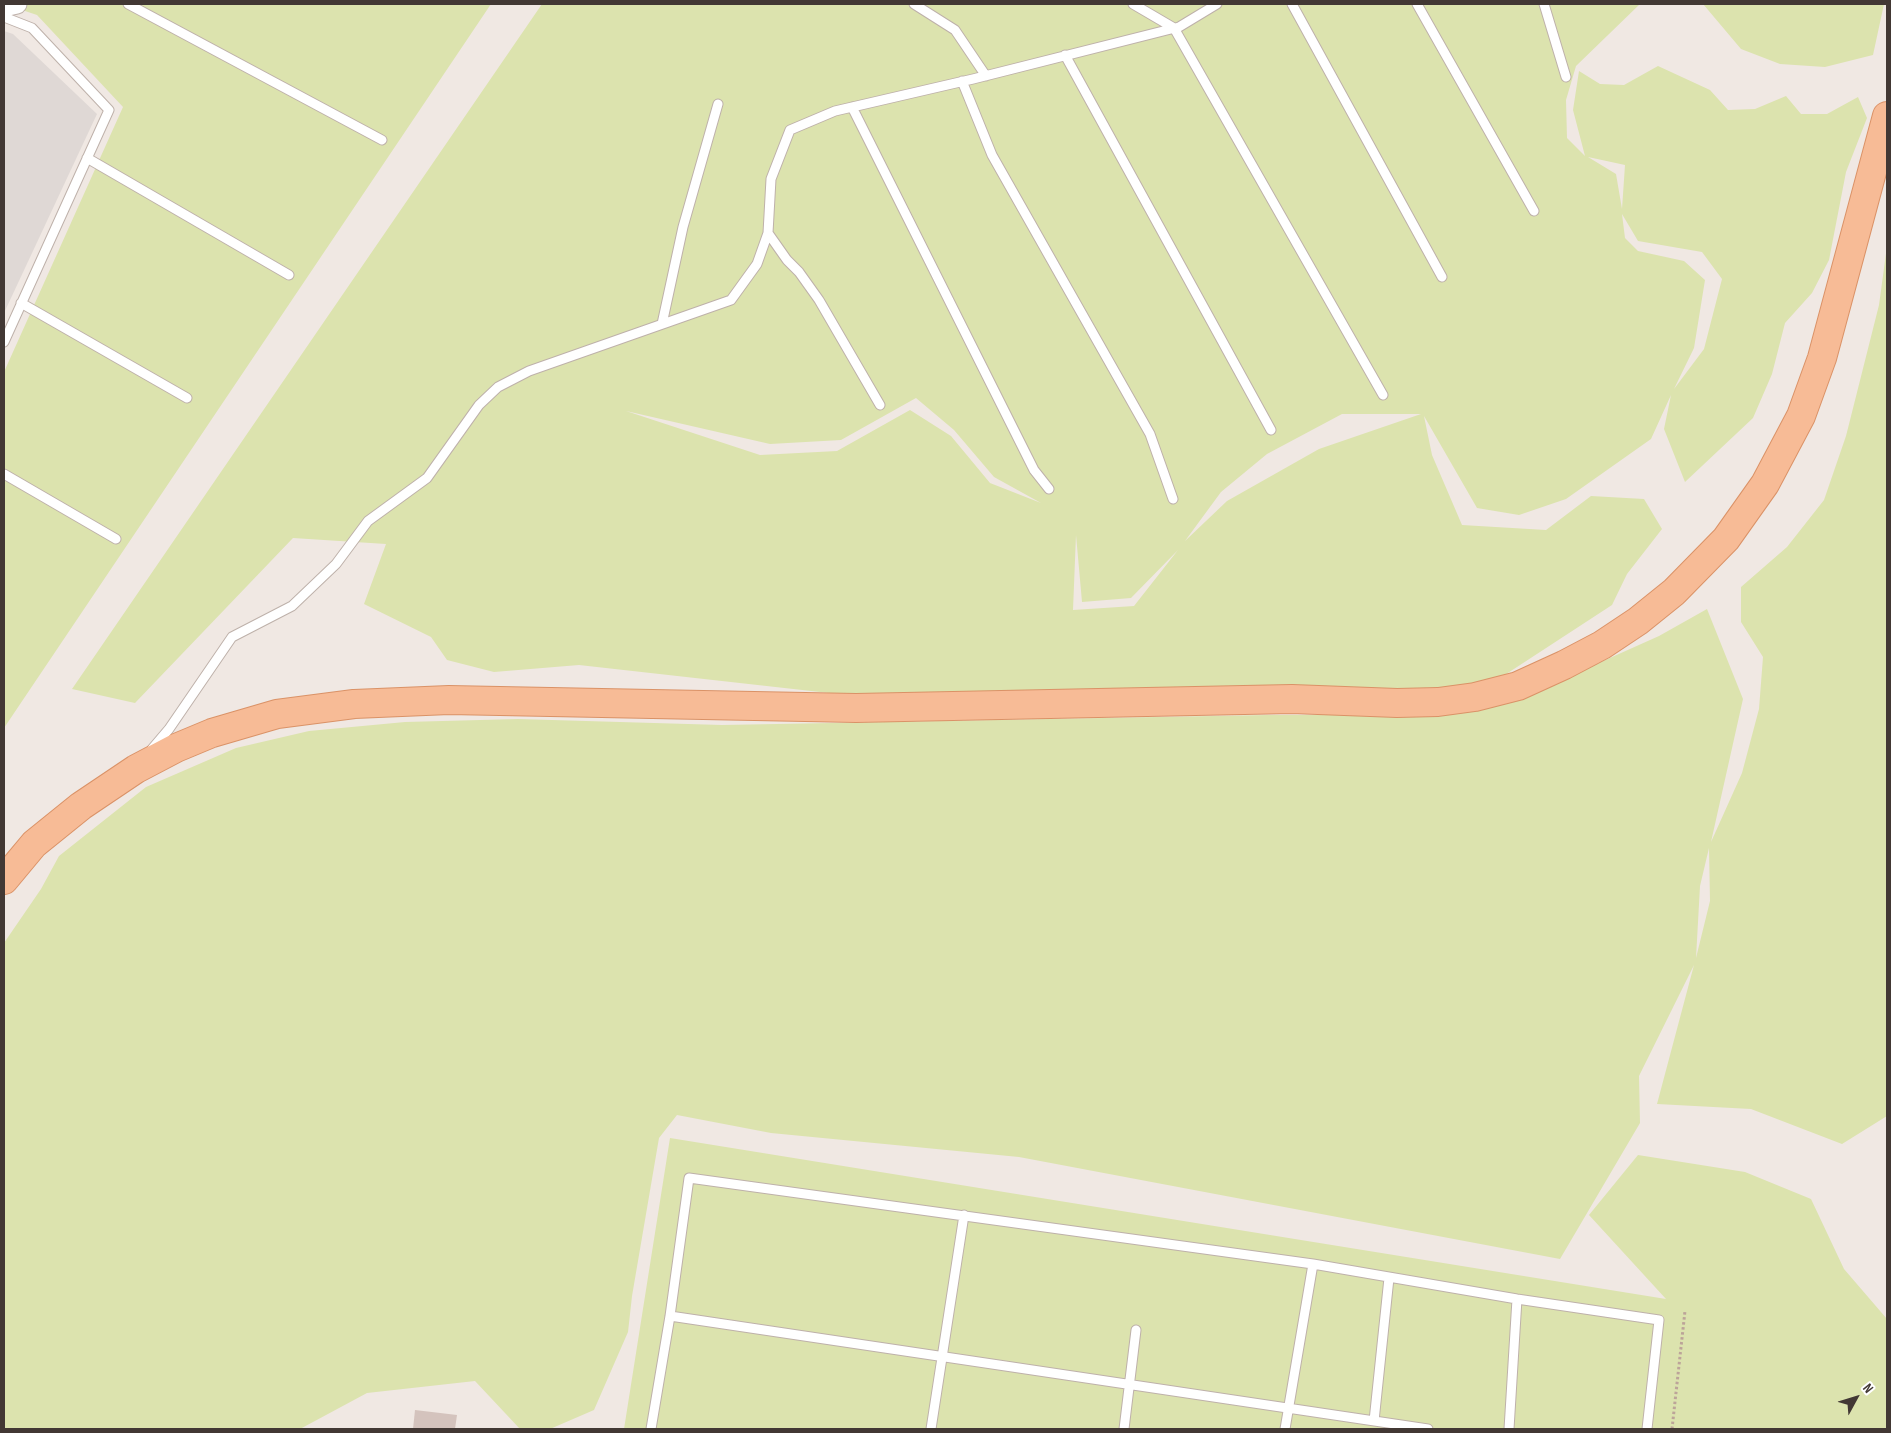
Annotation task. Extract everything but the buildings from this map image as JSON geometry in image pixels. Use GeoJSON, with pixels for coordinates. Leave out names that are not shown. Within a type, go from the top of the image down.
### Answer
{"type":"FeatureCollection","features":[{"type":"Feature","properties":{"kind":"main road"},"geometry":{"type":"LineString","coordinates":[[4,880],[34,844],[56,824],[110,785],[176,748],[212,733],[277,714],[354,704],[449,700],[856,708],[1292,699],[1397,703],[1438,702],[1518,686],[1602,645],[1638,621],[1667,598],[1726,539],[1765,484],[1801,416],[1822,358],[1887,116]]}},
{"type":"Feature","properties":{"kind":"street"},"geometry":{"type":"LineString","coordinates":[[4,7],[17,4]]}},
{"type":"Feature","properties":{"kind":"lane"},"geometry":{"type":"LineString","coordinates":[[128,4],[382,140]]}},
{"type":"Feature","properties":{"kind":"lane"},"geometry":{"type":"LineString","coordinates":[[914,4],[955,30],[986,76]]}},
{"type":"Feature","properties":{"kind":"lane"},"geometry":{"type":"LineString","coordinates":[[1133,4],[1174,28],[1383,395]]}},
{"type":"Feature","properties":{"kind":"lane"},"geometry":{"type":"LineString","coordinates":[[136,769],[169,729],[232,637],[292,606],[336,564],[368,521],[428,478],[479,405],[498,387],[529,371],[731,300],[757,264],[768,233],[771,179],[790,130],[835,111],[986,76],[1178,27],[1216,4]]}},
{"type":"Feature","properties":{"kind":"lane"},"geometry":{"type":"LineString","coordinates":[[1292,4],[1442,277]]}},
{"type":"Feature","properties":{"kind":"lane"},"geometry":{"type":"LineString","coordinates":[[1417,4],[1534,211]]}},
{"type":"Feature","properties":{"kind":"lane"},"geometry":{"type":"LineString","coordinates":[[1544,4],[1566,77]]}},
{"type":"Feature","properties":{"kind":"lane"},"geometry":{"type":"LineString","coordinates":[[4,17],[32,28],[109,110],[4,342]]}},
{"type":"Feature","properties":{"kind":"lane"},"geometry":{"type":"LineString","coordinates":[[1065,55],[1271,430]]}},
{"type":"Feature","properties":{"kind":"lane"},"geometry":{"type":"LineString","coordinates":[[962,81],[992,155],[1150,434],[1173,499]]}},
{"type":"Feature","properties":{"kind":"lane"},"geometry":{"type":"LineString","coordinates":[[662,324],[683,227],[718,104]]}},
{"type":"Feature","properties":{"kind":"lane"},"geometry":{"type":"LineString","coordinates":[[852,107],[1034,470],[1049,489]]}},
{"type":"Feature","properties":{"kind":"lane"},"geometry":{"type":"LineString","coordinates":[[87,158],[289,275]]}},
{"type":"Feature","properties":{"kind":"lane"},"geometry":{"type":"LineString","coordinates":[[768,233],[819,300],[880,405]]}},
{"type":"Feature","properties":{"kind":"lane"},"geometry":{"type":"LineString","coordinates":[[21,303],[187,398]]}},
{"type":"Feature","properties":{"kind":"lane"},"geometry":{"type":"LineString","coordinates":[[4,474],[116,539]]}},
{"type":"Feature","properties":{"kind":"lane"},"geometry":{"type":"LineString","coordinates":[[651,1429],[670,1316],[689,1178],[1313,1264],[1517,1299],[1659,1320],[1647,1429]]}},
{"type":"Feature","properties":{"kind":"lane"},"geometry":{"type":"LineString","coordinates":[[931,1429],[964,1215]]}},
{"type":"Feature","properties":{"kind":"lane"},"geometry":{"type":"LineString","coordinates":[[1285,1429],[1313,1264]]}},
{"type":"Feature","properties":{"kind":"lane"},"geometry":{"type":"LineString","coordinates":[[1374,1421],[1389,1278]]}},
{"type":"Feature","properties":{"kind":"lane"},"geometry":{"type":"LineString","coordinates":[[1509,1429],[1517,1299]]}},
{"type":"Feature","properties":{"kind":"lane"},"geometry":{"type":"LineString","coordinates":[[670,1316],[1374,1421],[1385,1426],[1428,1429]]}},
{"type":"Feature","properties":{"kind":"lane"},"geometry":{"type":"LineString","coordinates":[[1124,1429],[1136,1330]]}},
{"type":"Feature","properties":{"kind":"path"},"geometry":{"type":"LineString","coordinates":[[1672,1429],[1685,1311]]}},
{"type":"Feature","properties":{"kind":"shaded area"},"geometry":{"type":"Polygon","coordinates":[[[4,31],[13,34],[97,114],[4,313],[4,31]]]}},
{"type":"Feature","properties":{"kind":"green space"},"geometry":{"type":"Polygon","coordinates":[[[4,4],[491,4],[4,728],[4,372],[123,107],[37,15],[4,4]]]}},
{"type":"Feature","properties":{"kind":"green space"},"geometry":{"type":"Polygon","coordinates":[[[542,4],[1640,4],[1576,66],[1566,100],[1567,138],[1585,156],[1573,110],[1579,71],[1600,84],[1624,85],[1658,66],[1710,90],[1728,110],[1755,109],[1786,96],[1801,114],[1827,114],[1858,97],[1867,118],[1846,172],[1829,260],[1812,293],[1785,323],[1772,374],[1753,418],[1685,482],[1664,429],[1671,395],[1651,439],[1566,499],[1519,515],[1477,508],[1424,416],[1432,455],[1462,525],[1546,530],[1591,496],[1644,499],[1662,529],[1627,574],[1612,605],[1494,682],[1429,691],[1356,687],[1165,688],[990,694],[838,694],[579,665],[494,672],[447,660],[431,637],[364,604],[386,544],[293,538],[135,703],[72,689],[542,4]],[[1588,157],[1616,174],[1622,209],[1625,165],[1588,157]],[[1622,214],[1625,238],[1638,251],[1684,261],[1705,280],[1694,348],[1674,389],[1704,349],[1722,279],[1702,252],[1638,241],[1622,214]],[[916,398],[841,440],[770,444],[626,411],[760,455],[837,451],[910,410],[951,436],[990,483],[1041,503],[994,477],[954,430],[916,398]],[[1342,414],[1267,454],[1221,492],[1185,541],[1227,501],[1319,449],[1421,414],[1342,414]],[[1076,535],[1073,610],[1134,606],[1178,550],[1131,598],[1082,602],[1076,535]]]}},
{"type":"Feature","properties":{"kind":"green space"},"geometry":{"type":"Polygon","coordinates":[[[1703,4],[1884,4],[1873,55],[1825,67],[1780,64],[1741,49],[1703,4]]]}},
{"type":"Feature","properties":{"kind":"green space"},"geometry":{"type":"Polygon","coordinates":[[[1887,246],[1887,1116],[1842,1144],[1751,1109],[1657,1104],[1694,965],[1639,1076],[1640,1123],[1560,1259],[1019,1157],[771,1133],[677,1115],[659,1138],[632,1296],[628,1332],[594,1410],[550,1429],[520,1429],[475,1381],[367,1393],[300,1429],[4,1429],[4,943],[41,889],[59,856],[146,787],[236,748],[309,731],[405,722],[518,719],[722,725],[1267,715],[1382,715],[1554,683],[1659,636],[1707,609],[1743,699],[1711,842],[1742,773],[1759,709],[1763,657],[1741,622],[1741,587],[1787,547],[1824,500],[1846,436],[1879,305],[1887,246]],[[1709,848],[1700,886],[1696,958],[1710,901],[1709,848]]]}},
{"type":"Feature","properties":{"kind":"green space"},"geometry":{"type":"Polygon","coordinates":[[[670,1138],[1666,1299],[1589,1215],[1638,1155],[1745,1172],[1811,1199],[1844,1269],[1887,1319],[1887,1429],[624,1429],[670,1138]]]}}]}
